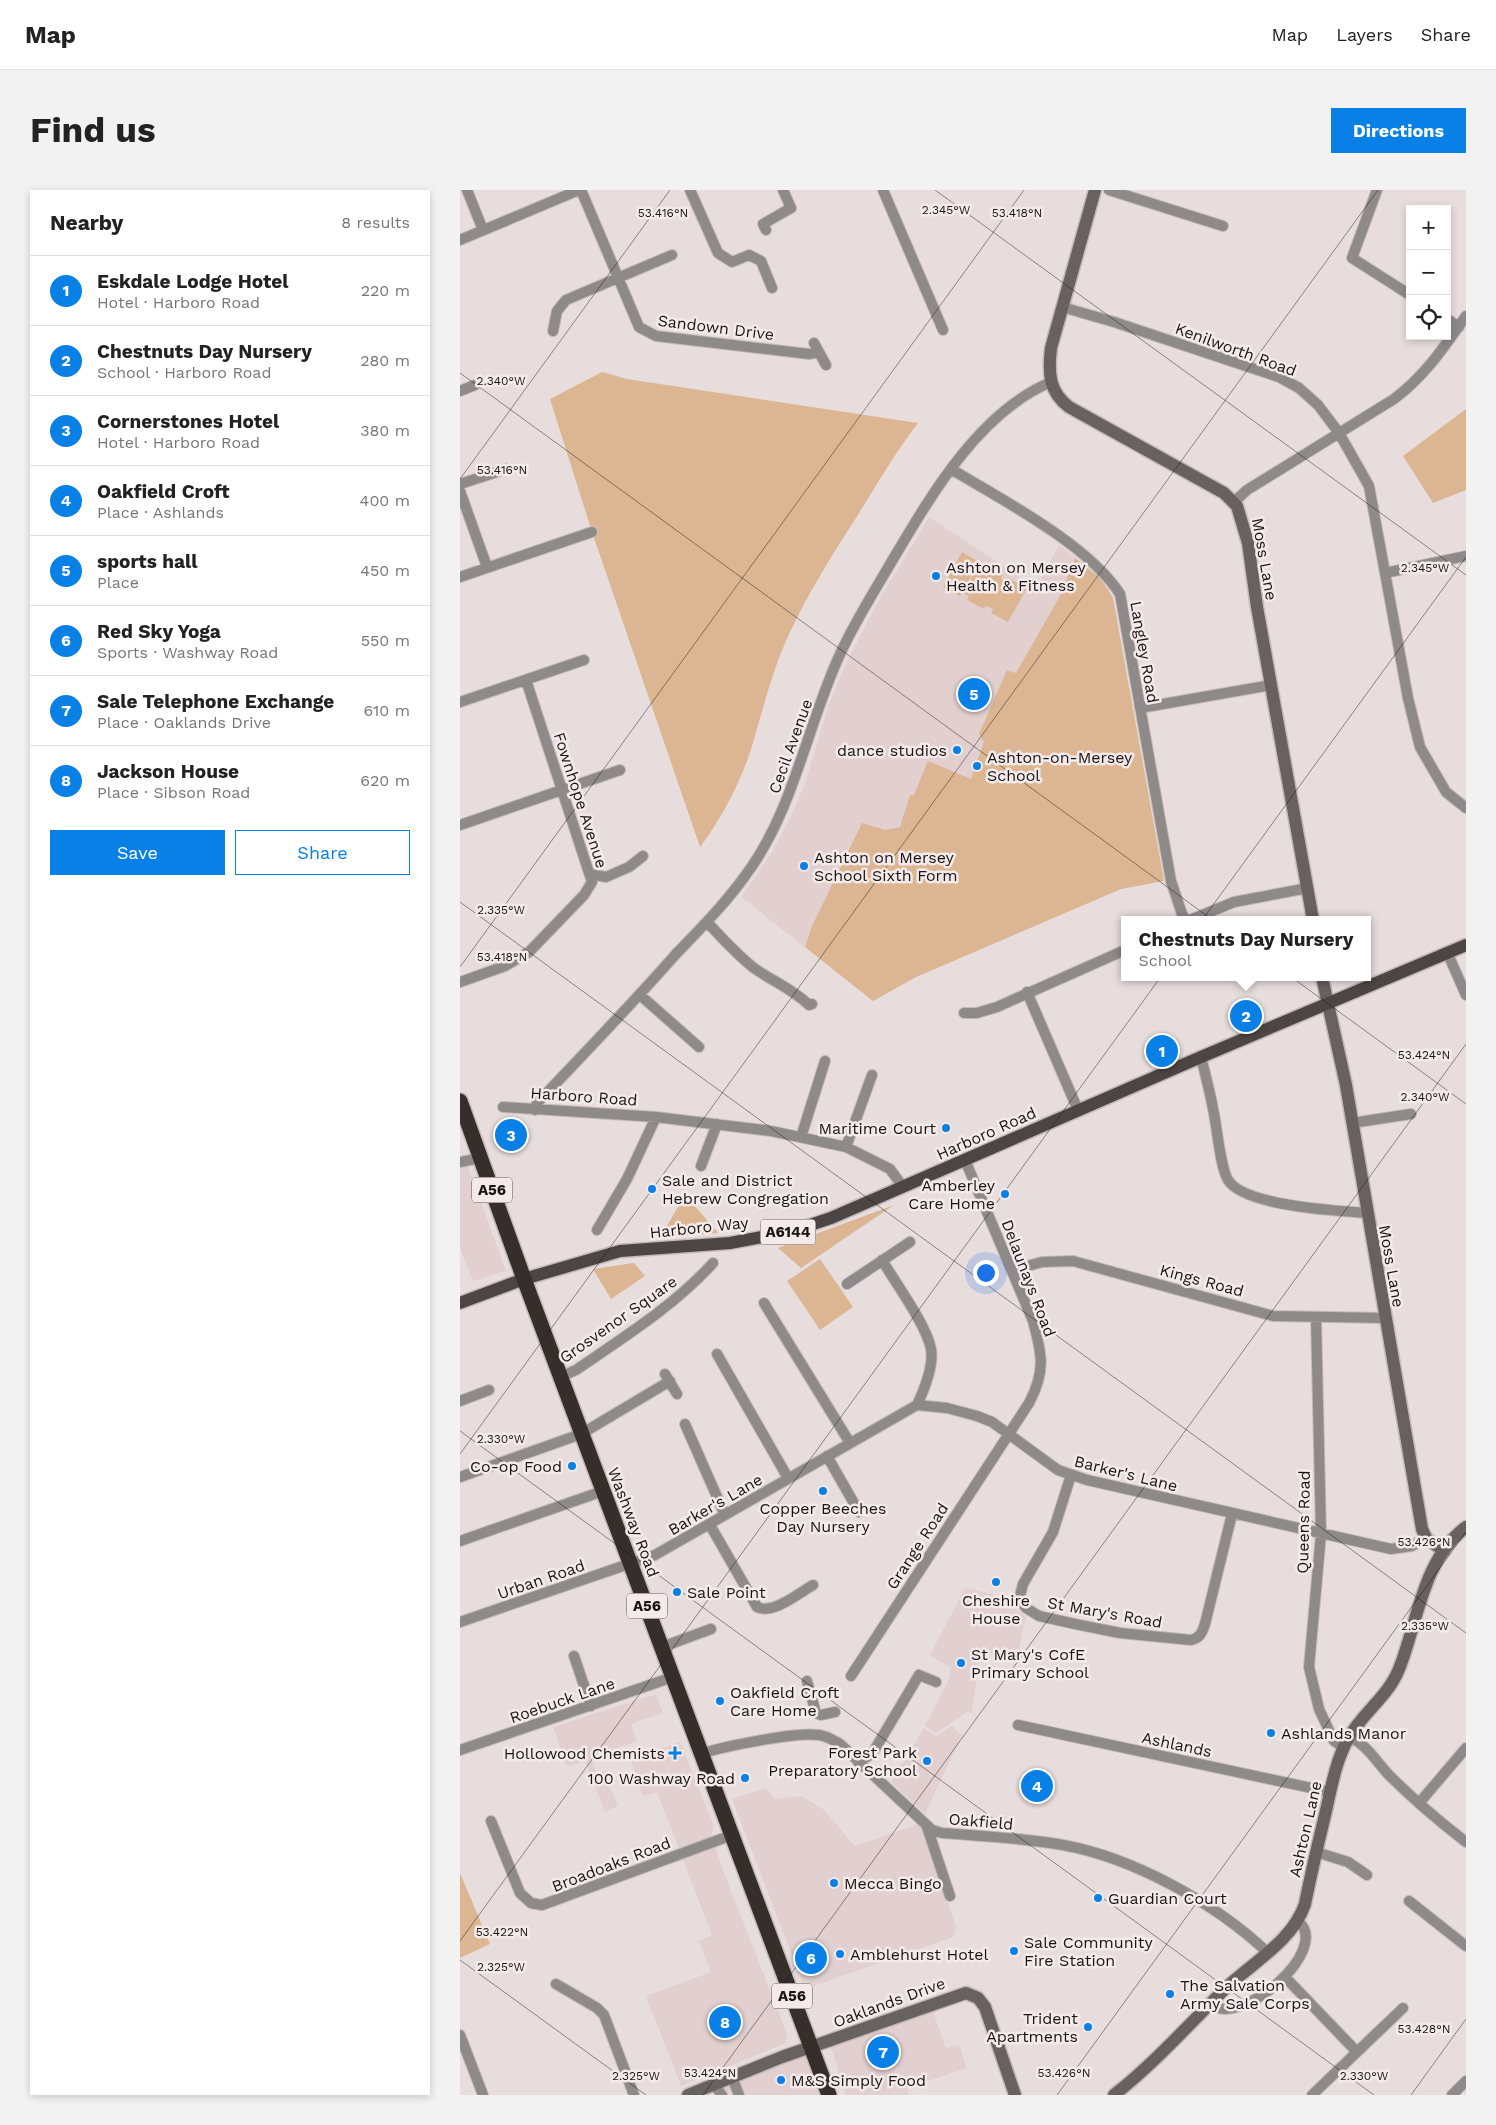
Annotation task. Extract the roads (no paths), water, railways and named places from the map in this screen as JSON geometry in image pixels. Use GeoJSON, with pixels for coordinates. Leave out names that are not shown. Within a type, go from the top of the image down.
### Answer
{"type":"FeatureCollection","features":[{"type":"Feature","properties":{"kind":"highway","name":"Washway Road"},"geometry":{"type":"LineString","coordinates":[[460,1101],[581,1434],[829,2095]]}},
{"type":"Feature","properties":{"kind":"main road","name":"Harboro Road"},"geometry":{"type":"LineString","coordinates":[[903,1187],[1201,1057],[1466,945]]}},
{"type":"Feature","properties":{"kind":"main road","name":"Harboro Way"},"geometry":{"type":"LineString","coordinates":[[524,1279],[620,1251],[716,1244],[789,1232],[831,1218],[903,1187]]}},
{"type":"Feature","properties":{"kind":"main road","name":"A6144"},"geometry":{"type":"LineString","coordinates":[[460,1303],[524,1279]]}},
{"type":"Feature","properties":{"kind":"street"},"geometry":{"type":"LineString","coordinates":[[467,190],[483,230]]}},
{"type":"Feature","properties":{"kind":"street"},"geometry":{"type":"LineString","coordinates":[[460,240],[580,190]]}},
{"type":"Feature","properties":{"kind":"street","name":"Sandown Drive"},"geometry":{"type":"LineString","coordinates":[[580,190],[639,327],[650,335],[809,354],[817,348],[826,365]]}},
{"type":"Feature","properties":{"kind":"street"},"geometry":{"type":"LineString","coordinates":[[690,190],[718,253],[732,262],[749,255],[761,261],[772,288]]}},
{"type":"Feature","properties":{"kind":"street"},"geometry":{"type":"LineString","coordinates":[[766,230],[762,224],[791,208],[783,190]]}},
{"type":"Feature","properties":{"kind":"street"},"geometry":{"type":"LineString","coordinates":[[883,190],[943,330]]}},
{"type":"Feature","properties":{"kind":"street","name":"Moss Lane"},"geometry":{"type":"LineString","coordinates":[[1096,190],[1051,348],[1049,366],[1051,382],[1056,396],[1069,408],[1224,493],[1234,502],[1240,512],[1248,543],[1312,916]]}},
{"type":"Feature","properties":{"kind":"street"},"geometry":{"type":"LineString","coordinates":[[1109,190],[1223,226]]}},
{"type":"Feature","properties":{"kind":"street"},"geometry":{"type":"LineString","coordinates":[[1377,190],[1352,258],[1406,292]]}},
{"type":"Feature","properties":{"kind":"street"},"geometry":{"type":"LineString","coordinates":[[553,331],[557,311],[566,300],[672,255]]}},
{"type":"Feature","properties":{"kind":"street","name":"Kenilworth Road"},"geometry":{"type":"LineString","coordinates":[[1062,307],[1124,325],[1279,377],[1299,388],[1310,397],[1339,433],[1369,486],[1410,706],[1420,747],[1446,792],[1466,808]]}},
{"type":"Feature","properties":{"kind":"street"},"geometry":{"type":"LineString","coordinates":[[1234,502],[1247,490],[1394,399],[1415,383],[1438,356],[1466,316]]}},
{"type":"Feature","properties":{"kind":"street"},"geometry":{"type":"LineString","coordinates":[[1451,322],[1459,327]]}},
{"type":"Feature","properties":{"kind":"street","name":"Cecil Avenue"},"geometry":{"type":"LineString","coordinates":[[535,1110],[537,1103],[640,996],[745,877],[777,824],[837,661],[866,605],[912,527],[951,469],[975,440],[1029,391],[1051,382]]}},
{"type":"Feature","properties":{"kind":"street"},"geometry":{"type":"LineString","coordinates":[[460,391],[475,385]]}},
{"type":"Feature","properties":{"kind":"street","name":"Langley Road"},"geometry":{"type":"LineString","coordinates":[[951,469],[1054,534],[1092,563],[1112,583],[1121,601],[1171,881],[1184,916]]}},
{"type":"Feature","properties":{"kind":"street"},"geometry":{"type":"LineString","coordinates":[[460,484],[506,470]]}},
{"type":"Feature","properties":{"kind":"street"},"geometry":{"type":"LineString","coordinates":[[460,491],[487,567]]}},
{"type":"Feature","properties":{"kind":"street"},"geometry":{"type":"LineString","coordinates":[[460,577],[592,532]]}},
{"type":"Feature","properties":{"kind":"street"},"geometry":{"type":"LineString","coordinates":[[1385,573],[1466,556]]}},
{"type":"Feature","properties":{"kind":"street"},"geometry":{"type":"LineString","coordinates":[[460,702],[584,660]]}},
{"type":"Feature","properties":{"kind":"street","name":"Fownhope Avenue"},"geometry":{"type":"LineString","coordinates":[[460,982],[505,966],[529,952],[590,888],[590,874],[526,680]]}},
{"type":"Feature","properties":{"kind":"street"},"geometry":{"type":"LineString","coordinates":[[1140,708],[1272,685]]}},
{"type":"Feature","properties":{"kind":"street"},"geometry":{"type":"LineString","coordinates":[[460,825],[620,770]]}},
{"type":"Feature","properties":{"kind":"street"},"geometry":{"type":"LineString","coordinates":[[590,874],[606,877],[629,867],[643,856]]}},
{"type":"Feature","properties":{"kind":"street"},"geometry":{"type":"LineString","coordinates":[[1198,916],[1234,902],[1308,888]]}},
{"type":"Feature","properties":{"kind":"street"},"geometry":{"type":"LineString","coordinates":[[706,922],[754,968],[794,992],[808,1006]]}},
{"type":"Feature","properties":{"kind":"street"},"geometry":{"type":"LineString","coordinates":[[964,1013],[987,1011],[1121,952]]}},
{"type":"Feature","properties":{"kind":"street"},"geometry":{"type":"LineString","coordinates":[[1447,952],[1466,995]]}},
{"type":"Feature","properties":{"kind":"street","name":"Moss Lane"},"geometry":{"type":"LineString","coordinates":[[1323,981],[1326,1004],[1346,1085],[1366,1213],[1419,1513],[1426,1538]]}},
{"type":"Feature","properties":{"kind":"street"},"geometry":{"type":"LineString","coordinates":[[1027,992],[1078,1110]]}},
{"type":"Feature","properties":{"kind":"street"},"geometry":{"type":"LineString","coordinates":[[640,996],[699,1047]]}},
{"type":"Feature","properties":{"kind":"street"},"geometry":{"type":"LineString","coordinates":[[1201,1057],[1214,1109],[1225,1174],[1233,1186],[1256,1196],[1299,1207],[1366,1213]]}},
{"type":"Feature","properties":{"kind":"street"},"geometry":{"type":"LineString","coordinates":[[801,1137],[825,1061]]}},
{"type":"Feature","properties":{"kind":"street"},"geometry":{"type":"LineString","coordinates":[[846,1147],[872,1075]]}},
{"type":"Feature","properties":{"kind":"street","name":"Harboro Road"},"geometry":{"type":"LineString","coordinates":[[503,1107],[656,1117],[801,1137],[846,1147],[890,1169],[903,1187]]}},
{"type":"Feature","properties":{"kind":"street"},"geometry":{"type":"LineString","coordinates":[[1352,1123],[1411,1114]]}},
{"type":"Feature","properties":{"kind":"street"},"geometry":{"type":"LineString","coordinates":[[597,1230],[627,1179],[656,1117]]}},
{"type":"Feature","properties":{"kind":"street"},"geometry":{"type":"LineString","coordinates":[[700,1166],[717,1124]]}},
{"type":"Feature","properties":{"kind":"street"},"geometry":{"type":"LineString","coordinates":[[460,1162],[480,1158]]}},
{"type":"Feature","properties":{"kind":"street","name":"Delaunays Road"},"geometry":{"type":"LineString","coordinates":[[965,1160],[1013,1270],[1033,1321],[1040,1347],[1042,1372],[1029,1403],[1008,1433]]}},
{"type":"Feature","properties":{"kind":"street"},"geometry":{"type":"LineString","coordinates":[[847,1284],[910,1242]]}},
{"type":"Feature","properties":{"kind":"street"},"geometry":{"type":"LineString","coordinates":[[882,1260],[909,1304],[931,1349],[928,1372],[917,1405]]}},
{"type":"Feature","properties":{"kind":"street","name":"Kings Road"},"geometry":{"type":"LineString","coordinates":[[1013,1270],[1042,1262],[1073,1261],[1273,1316],[1385,1318]]}},
{"type":"Feature","properties":{"kind":"street","name":"Grosvenor Square"},"geometry":{"type":"LineString","coordinates":[[560,1377],[576,1370],[667,1306],[694,1284],[713,1263]]}},
{"type":"Feature","properties":{"kind":"street"},"geometry":{"type":"LineString","coordinates":[[764,1303],[850,1443]]}},
{"type":"Feature","properties":{"kind":"street","name":"Queens Road"},"geometry":{"type":"LineString","coordinates":[[1316,1318],[1321,1534],[1309,1667],[1313,1689],[1334,1741],[1358,1741],[1368,1749],[1389,1776],[1466,1842]]}},
{"type":"Feature","properties":{"kind":"street"},"geometry":{"type":"LineString","coordinates":[[717,1354],[788,1478]]}},
{"type":"Feature","properties":{"kind":"street"},"geometry":{"type":"LineString","coordinates":[[460,1478],[581,1434],[667,1378],[677,1394]]}},
{"type":"Feature","properties":{"kind":"street"},"geometry":{"type":"LineString","coordinates":[[460,1401],[489,1390]]}},
{"type":"Feature","properties":{"kind":"street","name":"Barker's Lane"},"geometry":{"type":"LineString","coordinates":[[631,1564],[666,1550],[917,1405],[947,1408],[977,1416],[1008,1433],[1043,1460],[1071,1475],[1232,1514],[1392,1548],[1418,1544],[1426,1538]]}},
{"type":"Feature","properties":{"kind":"street"},"geometry":{"type":"LineString","coordinates":[[685,1424],[725,1515]]}},
{"type":"Feature","properties":{"kind":"street","name":"Grange Road"},"geometry":{"type":"LineString","coordinates":[[851,1676],[1008,1433]]}},
{"type":"Feature","properties":{"kind":"street"},"geometry":{"type":"LineString","coordinates":[[827,1456],[859,1512]]}},
{"type":"Feature","properties":{"kind":"street","name":"St Mary's Road"},"geometry":{"type":"LineString","coordinates":[[1071,1475],[1053,1532],[1024,1584],[1020,1596],[1022,1603],[1032,1612],[1075,1624],[1120,1633],[1191,1640],[1197,1638],[1202,1633],[1205,1624],[1232,1514]]}},
{"type":"Feature","properties":{"kind":"street"},"geometry":{"type":"LineString","coordinates":[[460,1541],[603,1491]]}},
{"type":"Feature","properties":{"kind":"street"},"geometry":{"type":"LineString","coordinates":[[710,1525],[757,1607],[762,1609],[772,1608],[813,1585]]}},
{"type":"Feature","properties":{"kind":"street","name":"Ashton Lane"},"geometry":{"type":"LineString","coordinates":[[1114,2095],[1162,2054],[1210,2004],[1298,1921],[1306,1904],[1330,1792],[1346,1742],[1357,1724],[1384,1696],[1399,1669],[1422,1595],[1444,1551],[1453,1538],[1466,1527]]}},
{"type":"Feature","properties":{"kind":"street"},"geometry":{"type":"LineString","coordinates":[[1426,1538],[1444,1551]]}},
{"type":"Feature","properties":{"kind":"street","name":"Urban Road"},"geometry":{"type":"LineString","coordinates":[[460,1622],[631,1564]]}},
{"type":"Feature","properties":{"kind":"street"},"geometry":{"type":"LineString","coordinates":[[662,1647],[711,1629]]}},
{"type":"Feature","properties":{"kind":"street"},"geometry":{"type":"LineString","coordinates":[[574,1656],[591,1706]]}},
{"type":"Feature","properties":{"kind":"street"},"geometry":{"type":"LineString","coordinates":[[858,1762],[872,1754],[918,1675],[936,1682]]}},
{"type":"Feature","properties":{"kind":"street","name":"Roebuck Lane"},"geometry":{"type":"LineString","coordinates":[[460,1750],[673,1678]]}},
{"type":"Feature","properties":{"kind":"street"},"geometry":{"type":"LineString","coordinates":[[701,1754],[774,1738],[822,1735],[831,1713],[821,1715],[816,1713],[807,1681]]}},
{"type":"Feature","properties":{"kind":"street","name":"Ashlands"},"geometry":{"type":"LineString","coordinates":[[1018,1725],[1330,1792]]}},
{"type":"Feature","properties":{"kind":"street","name":"Oakfield"},"geometry":{"type":"LineString","coordinates":[[822,1735],[840,1744],[928,1827],[942,1833],[1063,1845],[1096,1854],[1154,1876],[1188,1894],[1232,1922],[1267,1952]]}},
{"type":"Feature","properties":{"kind":"street"},"geometry":{"type":"LineString","coordinates":[[1420,1802],[1466,1748]]}},
{"type":"Feature","properties":{"kind":"street","name":"Broadoaks Road"},"geometry":{"type":"LineString","coordinates":[[491,1821],[520,1893],[531,1903],[542,1905],[732,1836]]}},
{"type":"Feature","properties":{"kind":"street"},"geometry":{"type":"LineString","coordinates":[[928,1827],[950,1896]]}},
{"type":"Feature","properties":{"kind":"street"},"geometry":{"type":"LineString","coordinates":[[1316,1852],[1348,1862],[1367,1875]]}},
{"type":"Feature","properties":{"kind":"street"},"geometry":{"type":"LineString","coordinates":[[1409,1901],[1466,1946]]}},
{"type":"Feature","properties":{"kind":"street"},"geometry":{"type":"LineString","coordinates":[[1210,2004],[1214,2007],[1229,2007],[1252,2001],[1285,1977],[1299,1956],[1306,1937],[1306,1928],[1298,1921]]}},
{"type":"Feature","properties":{"kind":"street"},"geometry":{"type":"LineString","coordinates":[[1285,1977],[1357,2052]]}},
{"type":"Feature","properties":{"kind":"street"},"geometry":{"type":"LineString","coordinates":[[556,1984],[597,2008],[604,2015],[634,2095]]}},
{"type":"Feature","properties":{"kind":"street","name":"Oaklands Drive"},"geometry":{"type":"LineString","coordinates":[[688,2095],[718,2090],[732,2077],[961,1994],[978,1998],[987,2013],[1015,2095]]}},
{"type":"Feature","properties":{"kind":"street"},"geometry":{"type":"LineString","coordinates":[[1312,2095],[1403,2008]]}},
{"type":"Feature","properties":{"kind":"street"},"geometry":{"type":"LineString","coordinates":[[460,2035],[483,2095]]}},
{"type":"Feature","properties":{"kind":"street"},"geometry":{"type":"LineString","coordinates":[[732,2077],[739,2095]]}},
{"type":"Feature","properties":{"kind":"street"},"geometry":{"type":"LineString","coordinates":[[1458,2093],[1466,2081]]}},
{"type":"Feature","properties":{"kind":"place","name":"Ashton on Mersey Health & Fitness"},"geometry":{"type":"Point","coordinates":[936,576]}},
{"type":"Feature","properties":{"kind":"place","name":"sports hall"},"geometry":{"type":"Point","coordinates":[974,694]}},
{"type":"Feature","properties":{"kind":"place","name":"dance studios"},"geometry":{"type":"Point","coordinates":[957,750]}},
{"type":"Feature","properties":{"kind":"place","name":"Ashton-on-Mersey School"},"geometry":{"type":"Point","coordinates":[977,766]}},
{"type":"Feature","properties":{"kind":"place","name":"Ashton on Mersey School Sixth Form"},"geometry":{"type":"Point","coordinates":[804,866]}},
{"type":"Feature","properties":{"kind":"place","name":"Chestnuts Day Nursery"},"geometry":{"type":"Point","coordinates":[1246,1016]}},
{"type":"Feature","properties":{"kind":"place","name":"Eskdale Lodge Hotel"},"geometry":{"type":"Point","coordinates":[1162,1051]}},
{"type":"Feature","properties":{"kind":"place","name":"Maritime Court"},"geometry":{"type":"Point","coordinates":[946,1128]}},
{"type":"Feature","properties":{"kind":"place","name":"Cornerstones Hotel"},"geometry":{"type":"Point","coordinates":[511,1135]}},
{"type":"Feature","properties":{"kind":"place","name":"Sale and District Hebrew Congregation"},"geometry":{"type":"Point","coordinates":[652,1189]}},
{"type":"Feature","properties":{"kind":"place","name":"Amberley Care Home"},"geometry":{"type":"Point","coordinates":[1005,1194]}},
{"type":"Feature","properties":{"kind":"place","name":"Co-op Food"},"geometry":{"type":"Point","coordinates":[572,1466]}},
{"type":"Feature","properties":{"kind":"place","name":"Copper Beeches Day Nursery"},"geometry":{"type":"Point","coordinates":[823,1491]}},
{"type":"Feature","properties":{"kind":"place","name":"Cheshire House"},"geometry":{"type":"Point","coordinates":[996,1582]}},
{"type":"Feature","properties":{"kind":"place","name":"Sale Point"},"geometry":{"type":"Point","coordinates":[677,1592]}},
{"type":"Feature","properties":{"kind":"place","name":"St Mary's CofE Primary School"},"geometry":{"type":"Point","coordinates":[961,1663]}},
{"type":"Feature","properties":{"kind":"place","name":"Oakfield Croft Care Home"},"geometry":{"type":"Point","coordinates":[720,1701]}},
{"type":"Feature","properties":{"kind":"place","name":"Ashlands Manor"},"geometry":{"type":"Point","coordinates":[1271,1733]}},
{"type":"Feature","properties":{"kind":"place","name":"Hollowood Chemists"},"geometry":{"type":"Point","coordinates":[675,1753]}},
{"type":"Feature","properties":{"kind":"place","name":"Forest Park Preparatory School"},"geometry":{"type":"Point","coordinates":[927,1761]}},
{"type":"Feature","properties":{"kind":"place","name":"100 Washway Road"},"geometry":{"type":"Point","coordinates":[745,1778]}},
{"type":"Feature","properties":{"kind":"place","name":"Oakfield Croft"},"geometry":{"type":"Point","coordinates":[1037,1786]}},
{"type":"Feature","properties":{"kind":"place","name":"Mecca Bingo"},"geometry":{"type":"Point","coordinates":[834,1883]}},
{"type":"Feature","properties":{"kind":"place","name":"Guardian Court"},"geometry":{"type":"Point","coordinates":[1098,1898]}},
{"type":"Feature","properties":{"kind":"place","name":"Sale Community Fire Station"},"geometry":{"type":"Point","coordinates":[1014,1951]}},
{"type":"Feature","properties":{"kind":"place","name":"Amblehurst Hotel"},"geometry":{"type":"Point","coordinates":[840,1954]}},
{"type":"Feature","properties":{"kind":"place","name":"Red Sky Yoga"},"geometry":{"type":"Point","coordinates":[811,1958]}},
{"type":"Feature","properties":{"kind":"place","name":"The Salvation Army Sale Corps"},"geometry":{"type":"Point","coordinates":[1170,1994]}},
{"type":"Feature","properties":{"kind":"place","name":"Jackson House"},"geometry":{"type":"Point","coordinates":[725,2022]}},
{"type":"Feature","properties":{"kind":"place","name":"Trident Apartments"},"geometry":{"type":"Point","coordinates":[1088,2027]}},
{"type":"Feature","properties":{"kind":"place","name":"Sale Telephone Exchange"},"geometry":{"type":"Point","coordinates":[883,2052]}},
{"type":"Feature","properties":{"kind":"place","name":"M&S Simply Food"},"geometry":{"type":"Point","coordinates":[781,2080]}}]}
